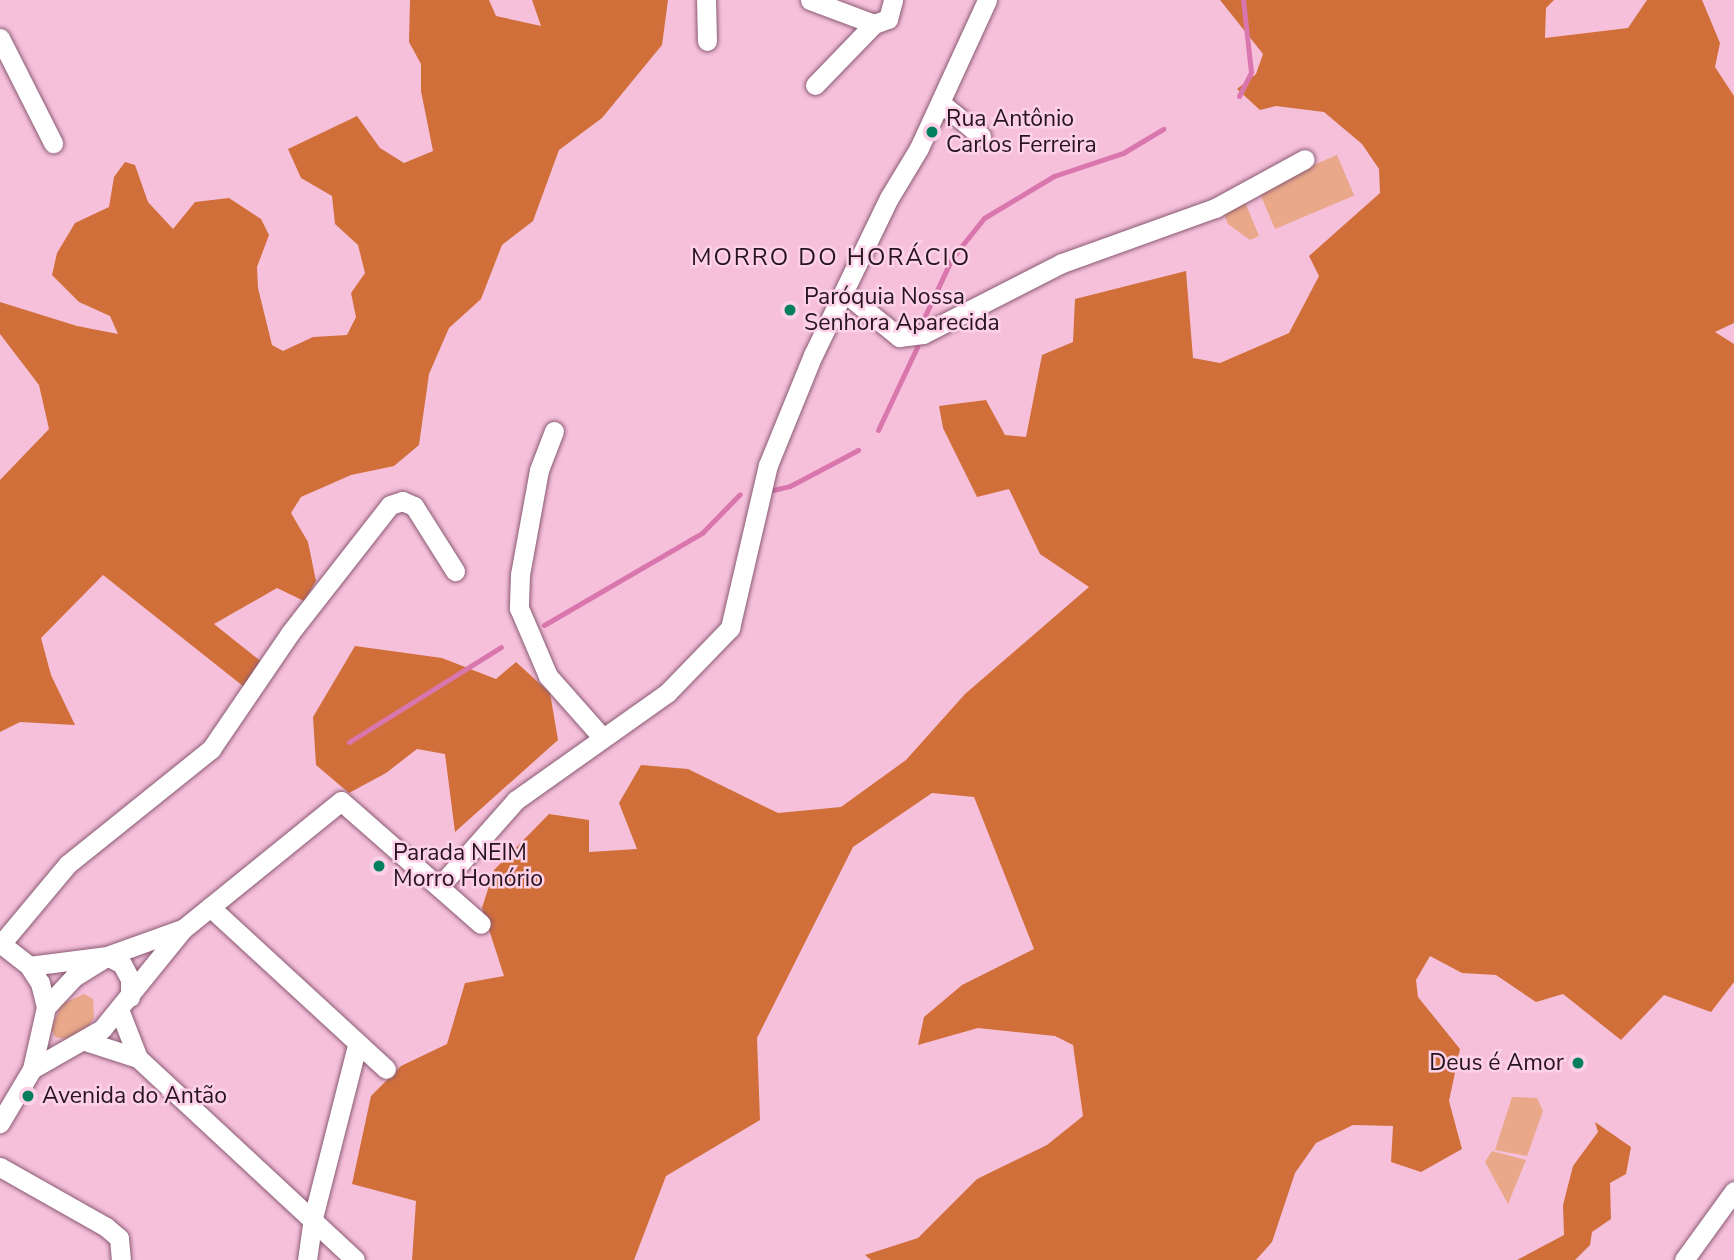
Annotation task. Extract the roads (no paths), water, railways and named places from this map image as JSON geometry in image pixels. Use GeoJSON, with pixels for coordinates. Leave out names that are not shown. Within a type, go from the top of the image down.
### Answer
{"type":"FeatureCollection","features":[{"type":"Feature","properties":{"kind":"street"},"geometry":{"type":"LineString","coordinates":[[706,0],[707,41]]}},
{"type":"Feature","properties":{"kind":"street"},"geometry":{"type":"LineString","coordinates":[[815,85],[874,24],[888,19],[893,0]]}},
{"type":"Feature","properties":{"kind":"street"},"geometry":{"type":"LineString","coordinates":[[439,887],[516,800],[676,687],[730,628],[768,465],[813,355],[941,103],[987,0]]}},
{"type":"Feature","properties":{"kind":"street"},"geometry":{"type":"LineString","coordinates":[[821,2],[874,24]]}},
{"type":"Feature","properties":{"kind":"street"},"geometry":{"type":"LineString","coordinates":[[0,38],[53,143]]}},
{"type":"Feature","properties":{"kind":"street"},"geometry":{"type":"LineString","coordinates":[[941,103],[981,136]]}},
{"type":"Feature","properties":{"kind":"street"},"geometry":{"type":"LineString","coordinates":[[845,293],[899,337],[923,334],[1062,263],[1215,208],[1304,159]]}},
{"type":"Feature","properties":{"kind":"street"},"geometry":{"type":"LineString","coordinates":[[554,431],[539,470],[520,575],[519,608],[548,676],[602,737]]}},
{"type":"Feature","properties":{"kind":"street"},"geometry":{"type":"LineString","coordinates":[[0,1123],[32,1069],[46,1007],[40,983],[29,966],[1,944],[68,864],[211,749],[290,633],[390,505],[402,501],[414,506],[455,571]]}},
{"type":"Feature","properties":{"kind":"street"},"geometry":{"type":"LineString","coordinates":[[32,1069],[85,1041],[125,1004],[183,929],[341,801],[481,924]]}},
{"type":"Feature","properties":{"kind":"street"},"geometry":{"type":"LineString","coordinates":[[210,906],[386,1069]]}},
{"type":"Feature","properties":{"kind":"street"},"geometry":{"type":"LineString","coordinates":[[29,966],[107,956],[183,929]]}},
{"type":"Feature","properties":{"kind":"street"},"geometry":{"type":"LineString","coordinates":[[107,956],[122,964],[130,979],[125,1004],[138,1058]]}},
{"type":"Feature","properties":{"kind":"street"},"geometry":{"type":"LineString","coordinates":[[46,1007],[74,977],[107,956]]}},
{"type":"Feature","properties":{"kind":"street"},"geometry":{"type":"LineString","coordinates":[[85,1041],[138,1058],[313,1218],[355,1260]]}},
{"type":"Feature","properties":{"kind":"street"},"geometry":{"type":"LineString","coordinates":[[307,1260],[313,1218],[357,1045]]}},
{"type":"Feature","properties":{"kind":"street"},"geometry":{"type":"LineString","coordinates":[[0,1167],[106,1227],[119,1238],[121,1260]]}},
{"type":"Feature","properties":{"kind":"street"},"geometry":{"type":"LineString","coordinates":[[1684,1260],[1734,1191]]}},
{"type":"Feature","properties":{"kind":"waterway"},"geometry":{"type":"LineString","coordinates":[[1239,96],[1251,72],[1243,0]]}},
{"type":"Feature","properties":{"kind":"waterway"},"geometry":{"type":"LineString","coordinates":[[923,320],[952,258],[984,218],[1054,176],[1123,153],[1163,129]]}},
{"type":"Feature","properties":{"kind":"waterway"},"geometry":{"type":"LineString","coordinates":[[878,430],[917,347]]}},
{"type":"Feature","properties":{"kind":"waterway"},"geometry":{"type":"LineString","coordinates":[[773,490],[790,486],[858,450]]}},
{"type":"Feature","properties":{"kind":"waterway"},"geometry":{"type":"LineString","coordinates":[[544,625],[702,533],[740,494]]}},
{"type":"Feature","properties":{"kind":"waterway"},"geometry":{"type":"LineString","coordinates":[[349,742],[501,647]]}},
{"type":"Feature","properties":{"kind":"place","name":"Rua Antônio Carlos Ferreira"},"geometry":{"type":"Point","coordinates":[932,132]}},
{"type":"Feature","properties":{"kind":"place","name":"Paróquia Nossa Senhora Aparecida"},"geometry":{"type":"Point","coordinates":[790,310]}},
{"type":"Feature","properties":{"kind":"place","name":"Parada NEIM Morro Honório"},"geometry":{"type":"Point","coordinates":[379,866]}},
{"type":"Feature","properties":{"kind":"place","name":"Deus é Amor"},"geometry":{"type":"Point","coordinates":[1578,1063]}},
{"type":"Feature","properties":{"kind":"place","name":"Avenida do Antão"},"geometry":{"type":"Point","coordinates":[28,1096]}},
{"type":"Feature","properties":{"kind":"district","name":"MORRO DO HORÁCIO"},"geometry":{"type":"Point","coordinates":[831,258]}}]}
